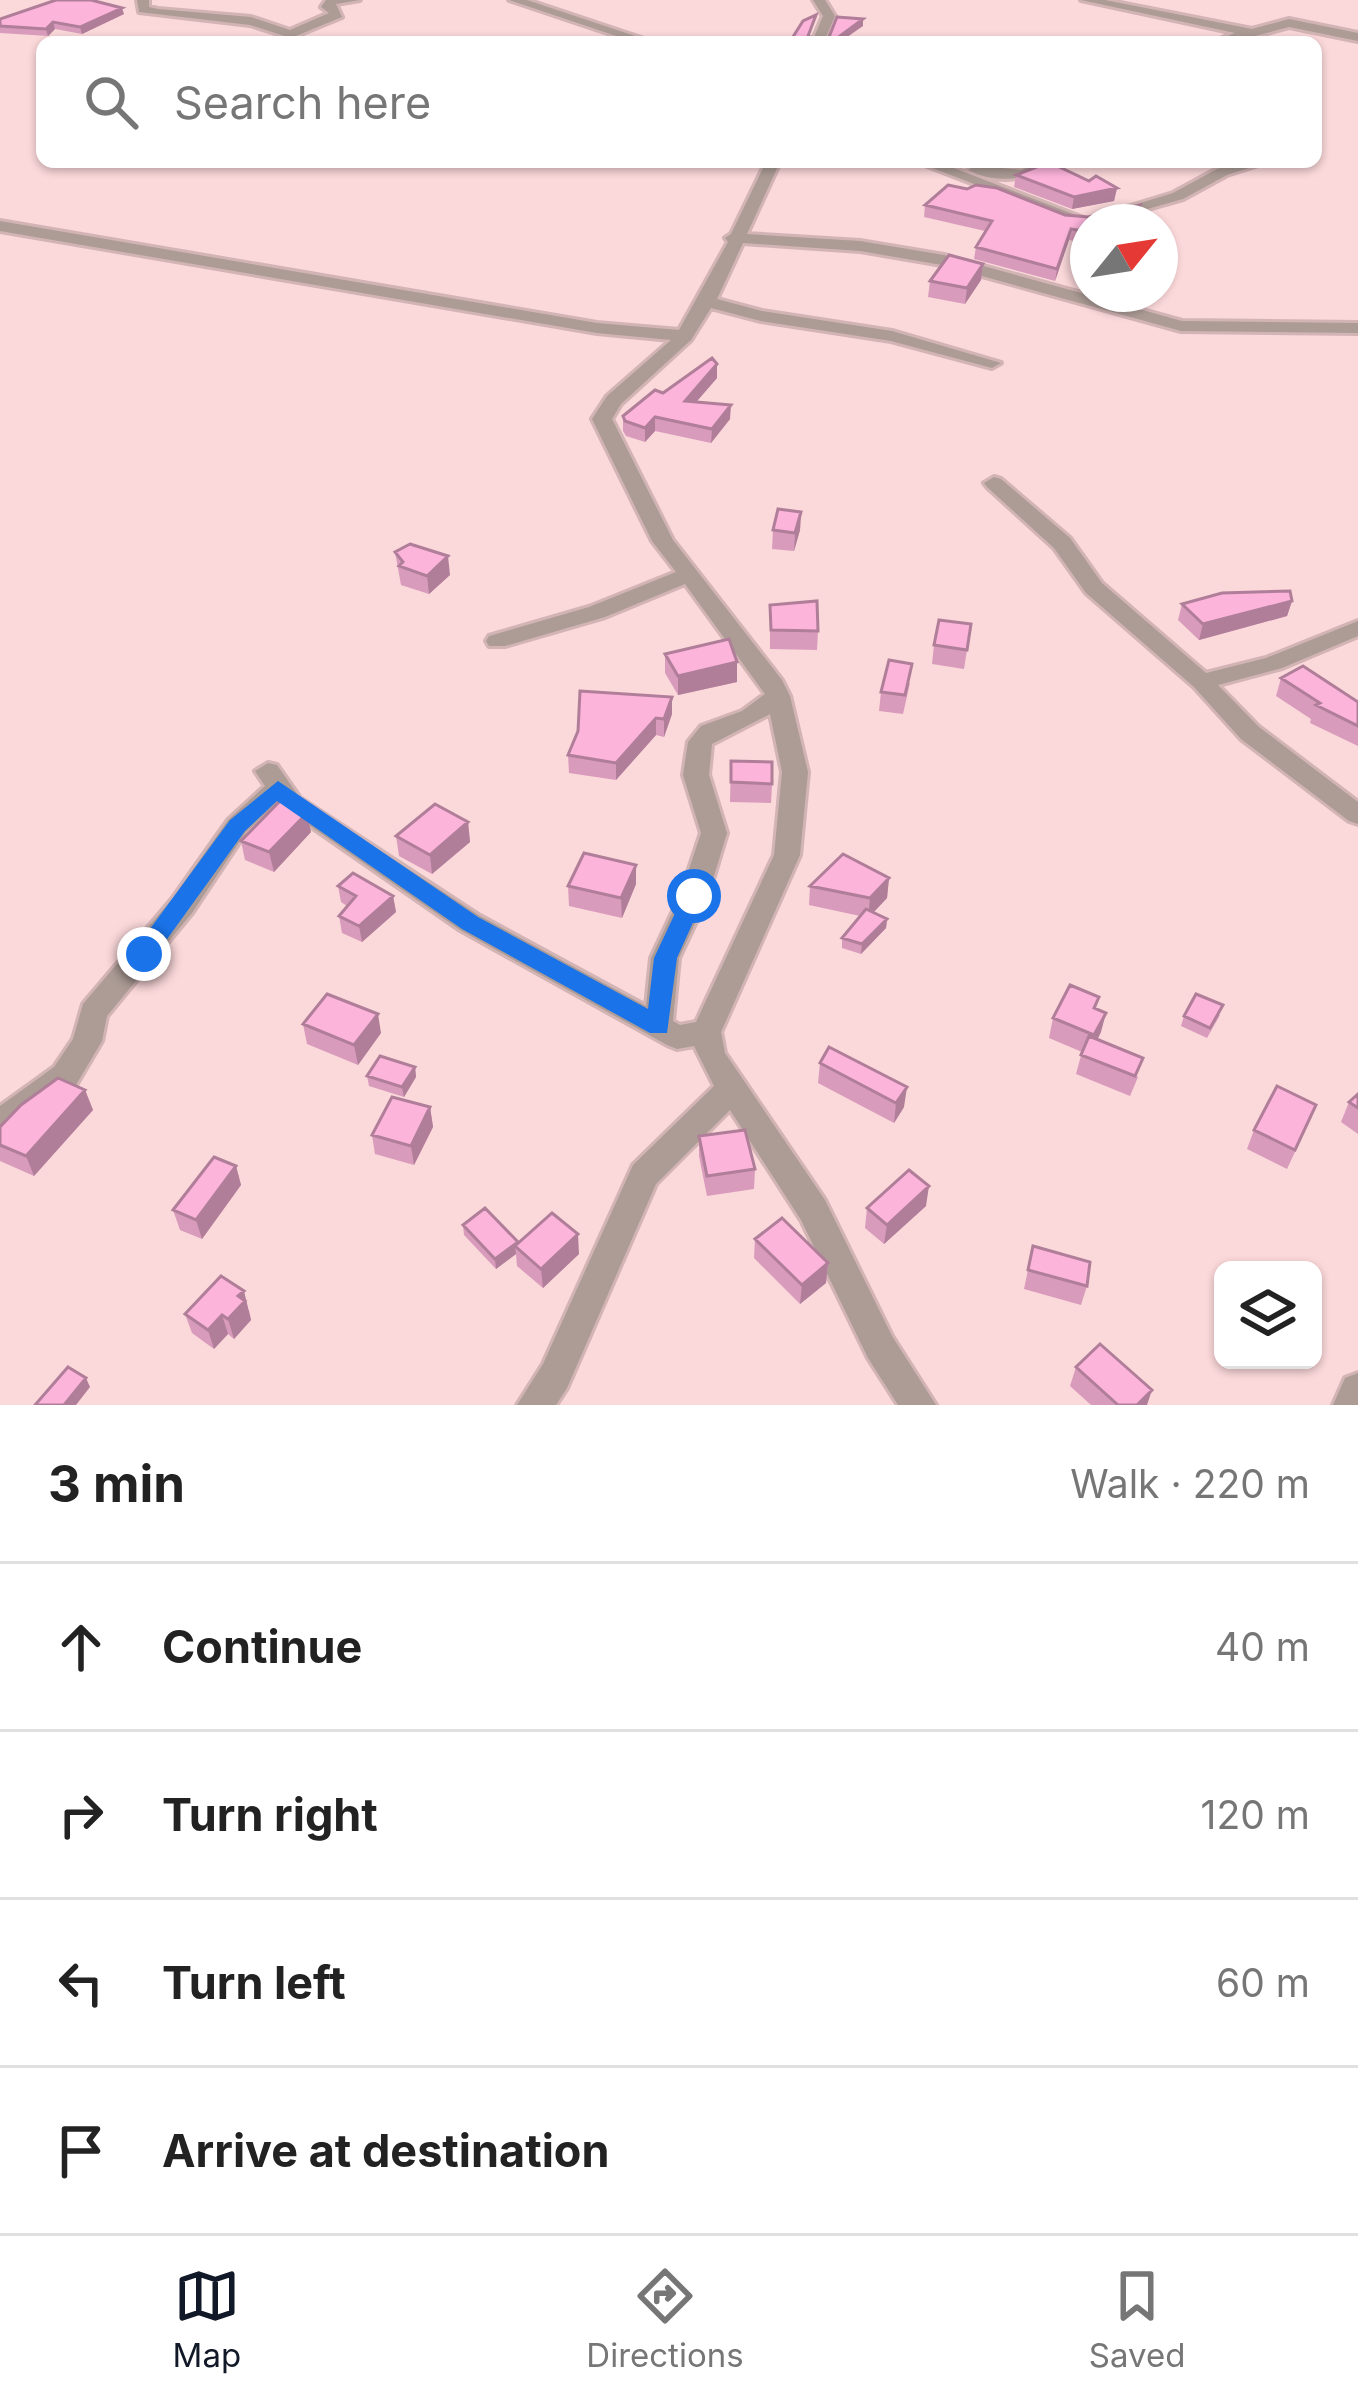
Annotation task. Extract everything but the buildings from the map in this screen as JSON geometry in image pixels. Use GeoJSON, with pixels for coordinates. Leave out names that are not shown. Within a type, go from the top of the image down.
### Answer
{"type":"FeatureCollection","features":[{"type":"Feature","properties":{"kind":"street"},"geometry":{"type":"LineString","coordinates":[[142,0],[143,9],[158,13],[251,21],[291,34],[338,14],[327,7],[332,1],[354,0]]}},
{"type":"Feature","properties":{"kind":"street"},"geometry":{"type":"LineString","coordinates":[[515,0],[628,36]]}},
{"type":"Feature","properties":{"kind":"street"},"geometry":{"type":"LineString","coordinates":[[820,0],[829,16],[821,36]]}},
{"type":"Feature","properties":{"kind":"street"},"geometry":{"type":"LineString","coordinates":[[1087,0],[1252,33]]}},
{"type":"Feature","properties":{"kind":"street"},"geometry":{"type":"LineString","coordinates":[[1241,36],[1289,23],[1358,37]]}},
{"type":"Feature","properties":{"kind":"street"},"geometry":{"type":"LineString","coordinates":[[770,168],[685,336],[605,407],[602,419],[663,541],[778,696],[795,772],[787,855],[706,1032],[711,1056],[813,1210],[880,1347],[918,1405]]}},
{"type":"Feature","properties":{"kind":"street"},"geometry":{"type":"LineString","coordinates":[[949,168],[1070,218],[1085,219],[1178,196],[1238,168]]}},
{"type":"Feature","properties":{"kind":"street"},"geometry":{"type":"LineString","coordinates":[[962,168],[1023,175],[1040,168]]}},
{"type":"Feature","properties":{"kind":"street"},"geometry":{"type":"LineString","coordinates":[[0,226],[597,328],[685,336]]}},
{"type":"Feature","properties":{"kind":"street"},"geometry":{"type":"LineString","coordinates":[[734,238],[860,246],[944,260],[1180,326],[1358,328]]}},
{"type":"Feature","properties":{"kind":"street"},"geometry":{"type":"LineString","coordinates":[[705,301],[761,316],[892,336],[992,363]]}},
{"type":"Feature","properties":{"kind":"street"},"geometry":{"type":"LineString","coordinates":[[994,483],[1062,543],[1106,600],[1202,682],[1250,733],[1358,815]]}},
{"type":"Feature","properties":{"kind":"street"},"geometry":{"type":"LineString","coordinates":[[497,641],[597,612],[688,574]]}},
{"type":"Feature","properties":{"kind":"street"},"geometry":{"type":"LineString","coordinates":[[1202,682],[1274,663],[1358,628]]}},
{"type":"Feature","properties":{"kind":"street"},"geometry":{"type":"LineString","coordinates":[[658,1026],[665,958],[694,896],[714,833],[696,775],[700,742],[710,732],[751,717],[778,696]]}},
{"type":"Feature","properties":{"kind":"street"},"geometry":{"type":"LineString","coordinates":[[0,1123],[65,1076],[87,1041],[93,1012],[182,906],[273,780],[291,804],[470,923],[677,1037],[706,1032]]}},
{"type":"Feature","properties":{"kind":"street"},"geometry":{"type":"LineString","coordinates":[[535,1405],[555,1376],[644,1175],[730,1090]]}},
{"type":"Feature","properties":{"kind":"street"},"geometry":{"type":"LineString","coordinates":[[1351,1405],[1358,1390]]}},
{"type":"Feature","properties":{"kind":"route"},"geometry":{"type":"LineString","coordinates":[[144,954],[238,826],[278,788],[291,804],[470,923],[658,1026],[665,958],[694,896]]}}]}
